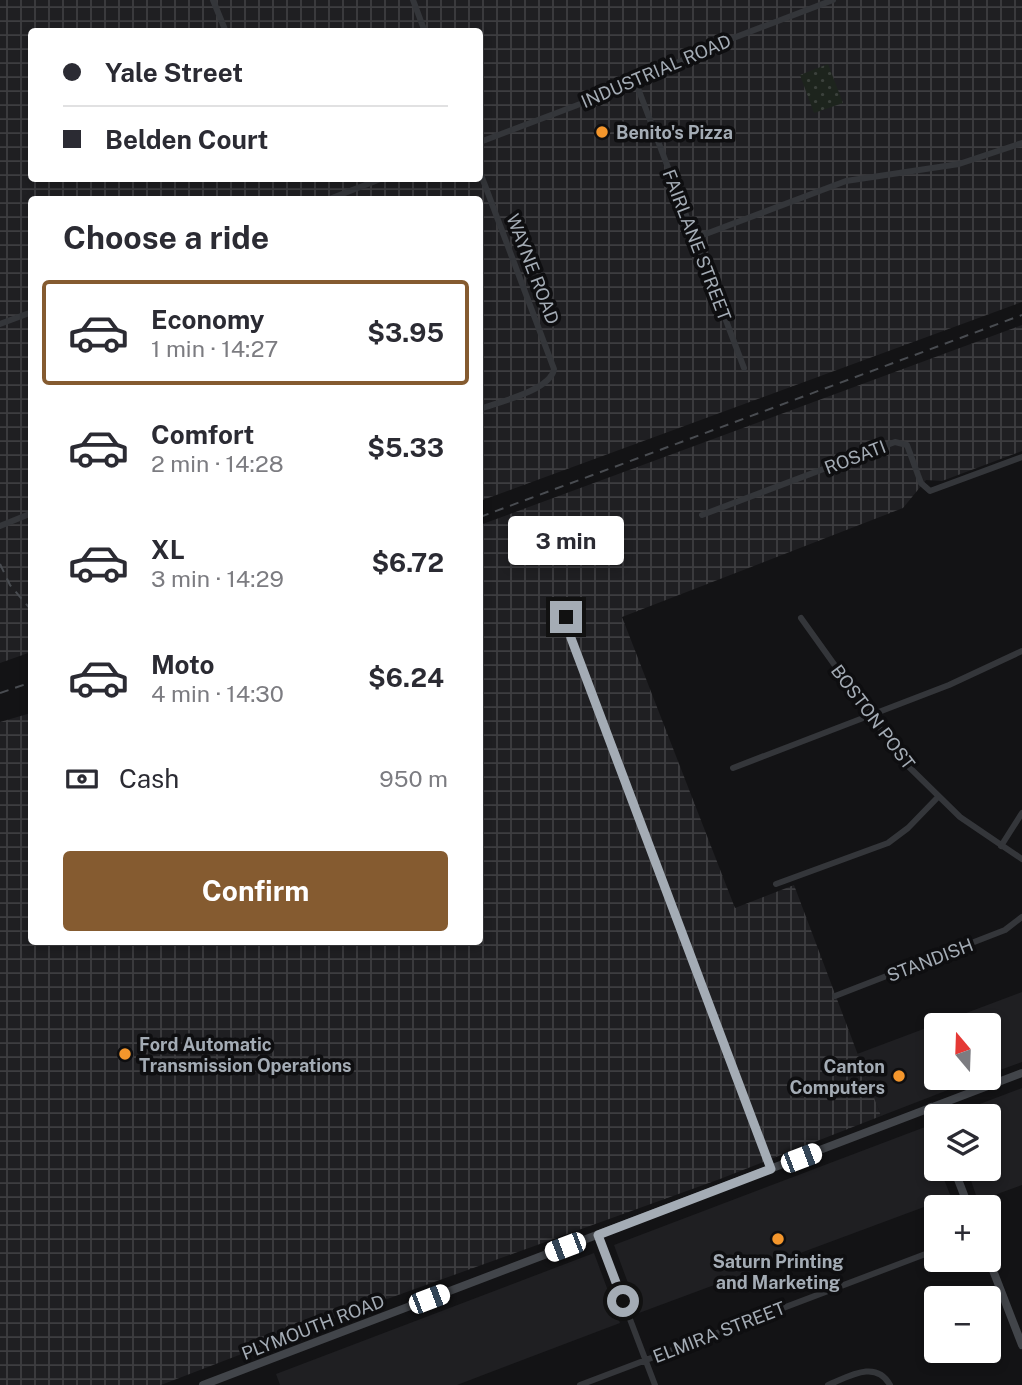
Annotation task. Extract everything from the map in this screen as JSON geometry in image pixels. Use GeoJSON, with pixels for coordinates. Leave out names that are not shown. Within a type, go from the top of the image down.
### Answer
{"type":"FeatureCollection","features":[{"type":"Feature","properties":{"kind":"main road","name":"PLYMOUTH ROAD"},"geometry":{"type":"LineString","coordinates":[[939,1104],[1022,1073]]}},
{"type":"Feature","properties":{"kind":"main road","name":"PLYMOUTH ROAD"},"geometry":{"type":"LineString","coordinates":[[203,1385],[924,1110]]}},
{"type":"Feature","properties":{"kind":"main road"},"geometry":{"type":"LineString","coordinates":[[994,1272],[1022,1345]]}},
{"type":"Feature","properties":{"kind":"street"},"geometry":{"type":"LineString","coordinates":[[213,0],[224,28]]}},
{"type":"Feature","properties":{"kind":"street"},"geometry":{"type":"LineString","coordinates":[[413,0],[424,28]]}},
{"type":"Feature","properties":{"kind":"street","name":"INDUSTRIAL ROAD"},"geometry":{"type":"LineString","coordinates":[[483,141],[636,83],[702,50],[833,0]]}},
{"type":"Feature","properties":{"kind":"street","name":"FAIRLANE STREET"},"geometry":{"type":"LineString","coordinates":[[636,83],[744,368]]}},
{"type":"Feature","properties":{"kind":"street"},"geometry":{"type":"LineString","coordinates":[[695,238],[846,181],[957,165],[1022,143]]}},
{"type":"Feature","properties":{"kind":"street","name":"WAYNE ROAD"},"geometry":{"type":"LineString","coordinates":[[483,180],[553,363],[552,377],[544,385],[483,409]]}},
{"type":"Feature","properties":{"kind":"street"},"geometry":{"type":"LineString","coordinates":[[337,196],[373,182]]}},
{"type":"Feature","properties":{"kind":"street"},"geometry":{"type":"LineString","coordinates":[[0,324],[28,314]]}},
{"type":"Feature","properties":{"kind":"street","name":"ROSATI"},"geometry":{"type":"LineString","coordinates":[[702,515],[895,442],[907,445],[921,483],[930,491],[1022,457]]}},
{"type":"Feature","properties":{"kind":"street"},"geometry":{"type":"LineString","coordinates":[[0,526],[28,515]]}},
{"type":"Feature","properties":{"kind":"street"},"geometry":{"type":"LineString","coordinates":[[566,617],[571,638],[771,1169]]}},
{"type":"Feature","properties":{"kind":"street","name":"BOSTON POST"},"geometry":{"type":"LineString","coordinates":[[801,618],[895,752],[938,797],[1022,859]]}},
{"type":"Feature","properties":{"kind":"street"},"geometry":{"type":"LineString","coordinates":[[733,768],[964,679],[1022,651]]}},
{"type":"Feature","properties":{"kind":"street"},"geometry":{"type":"LineString","coordinates":[[776,884],[888,843],[908,828],[938,797]]}},
{"type":"Feature","properties":{"kind":"street"},"geometry":{"type":"LineString","coordinates":[[1001,846],[1022,813]]}},
{"type":"Feature","properties":{"kind":"street","name":"STANDISH"},"geometry":{"type":"LineString","coordinates":[[835,996],[997,934],[1022,917]]}},
{"type":"Feature","properties":{"kind":"street"},"geometry":{"type":"LineString","coordinates":[[598,1235],[655,1385]]}},
{"type":"Feature","properties":{"kind":"street","name":"ELMIRA STREET"},"geometry":{"type":"LineString","coordinates":[[580,1385],[924,1255]]}},
{"type":"Feature","properties":{"kind":"street"},"geometry":{"type":"LineString","coordinates":[[828,1385],[871,1371],[881,1374],[890,1385]]}},
{"type":"Feature","properties":{"kind":"shaded area"},"geometry":{"type":"Polygon","coordinates":[[[0,0],[1022,0],[1022,302],[483,500],[483,196],[28,196],[28,653],[0,663],[0,0]]]}},
{"type":"Feature","properties":{"kind":"shaded area"},"geometry":{"type":"Polygon","coordinates":[[[828,64],[843,103],[814,113],[800,75],[828,64]]]}},
{"type":"Feature","properties":{"kind":"shaded area"},"geometry":{"type":"Polygon","coordinates":[[[1022,325],[1022,451],[942,481],[926,480],[903,508],[622,617],[735,908],[794,885],[881,1116],[720,1179],[340,1316],[161,1385],[0,1385],[0,722],[28,714],[28,945],[483,945],[483,524],[1022,325]]]}},
{"type":"Feature","properties":{"kind":"shaded area"},"geometry":{"type":"Polygon","coordinates":[[[1022,992],[1022,1062],[1001,1070],[1001,1013],[966,1013],[1022,992]]]}},
{"type":"Feature","properties":{"kind":"shaded area"},"geometry":{"type":"Polygon","coordinates":[[[924,1029],[924,1090],[948,1090],[881,1116],[857,1054],[924,1029]]]}},
{"type":"Feature","properties":{"kind":"shaded area"},"geometry":{"type":"Polygon","coordinates":[[[1022,1088],[1022,1185],[994,1195],[976,1195],[971,1181],[1001,1181],[1001,1104],[980,1104],[1022,1088]]]}},
{"type":"Feature","properties":{"kind":"shaded area"},"geometry":{"type":"Polygon","coordinates":[[[924,1127],[924,1181],[945,1181],[950,1195],[924,1195],[924,1207],[639,1313],[614,1245],[924,1127]]]}},
{"type":"Feature","properties":{"kind":"shaded area"},"geometry":{"type":"Polygon","coordinates":[[[594,1253],[620,1323],[457,1385],[280,1385],[276,1374],[594,1253]]]}},
{"type":"Feature","properties":{"kind":"railway"},"geometry":{"type":"LineString","coordinates":[[483,516],[1022,315]]}},
{"type":"Feature","properties":{"kind":"railway"},"geometry":{"type":"LineString","coordinates":[[0,564],[10,585],[28,606]]}},
{"type":"Feature","properties":{"kind":"railway"},"geometry":{"type":"LineString","coordinates":[[0,693],[28,683]]}},
{"type":"Feature","properties":{"kind":"place","name":"Benito's Pizza"},"geometry":{"type":"Point","coordinates":[602,132]}},
{"type":"Feature","properties":{"kind":"place","name":"Ford Automatic Transmission Operations"},"geometry":{"type":"Point","coordinates":[125,1054]}},
{"type":"Feature","properties":{"kind":"place","name":"Canton Computers"},"geometry":{"type":"Point","coordinates":[899,1076]}},
{"type":"Feature","properties":{"kind":"place","name":"Saturn Printing and Marketing"},"geometry":{"type":"Point","coordinates":[778,1239]}},
{"type":"Feature","properties":{"kind":"route"},"geometry":{"type":"LineString","coordinates":[[566,617],[571,638],[771,1169],[598,1235],[623,1301]]}}]}
